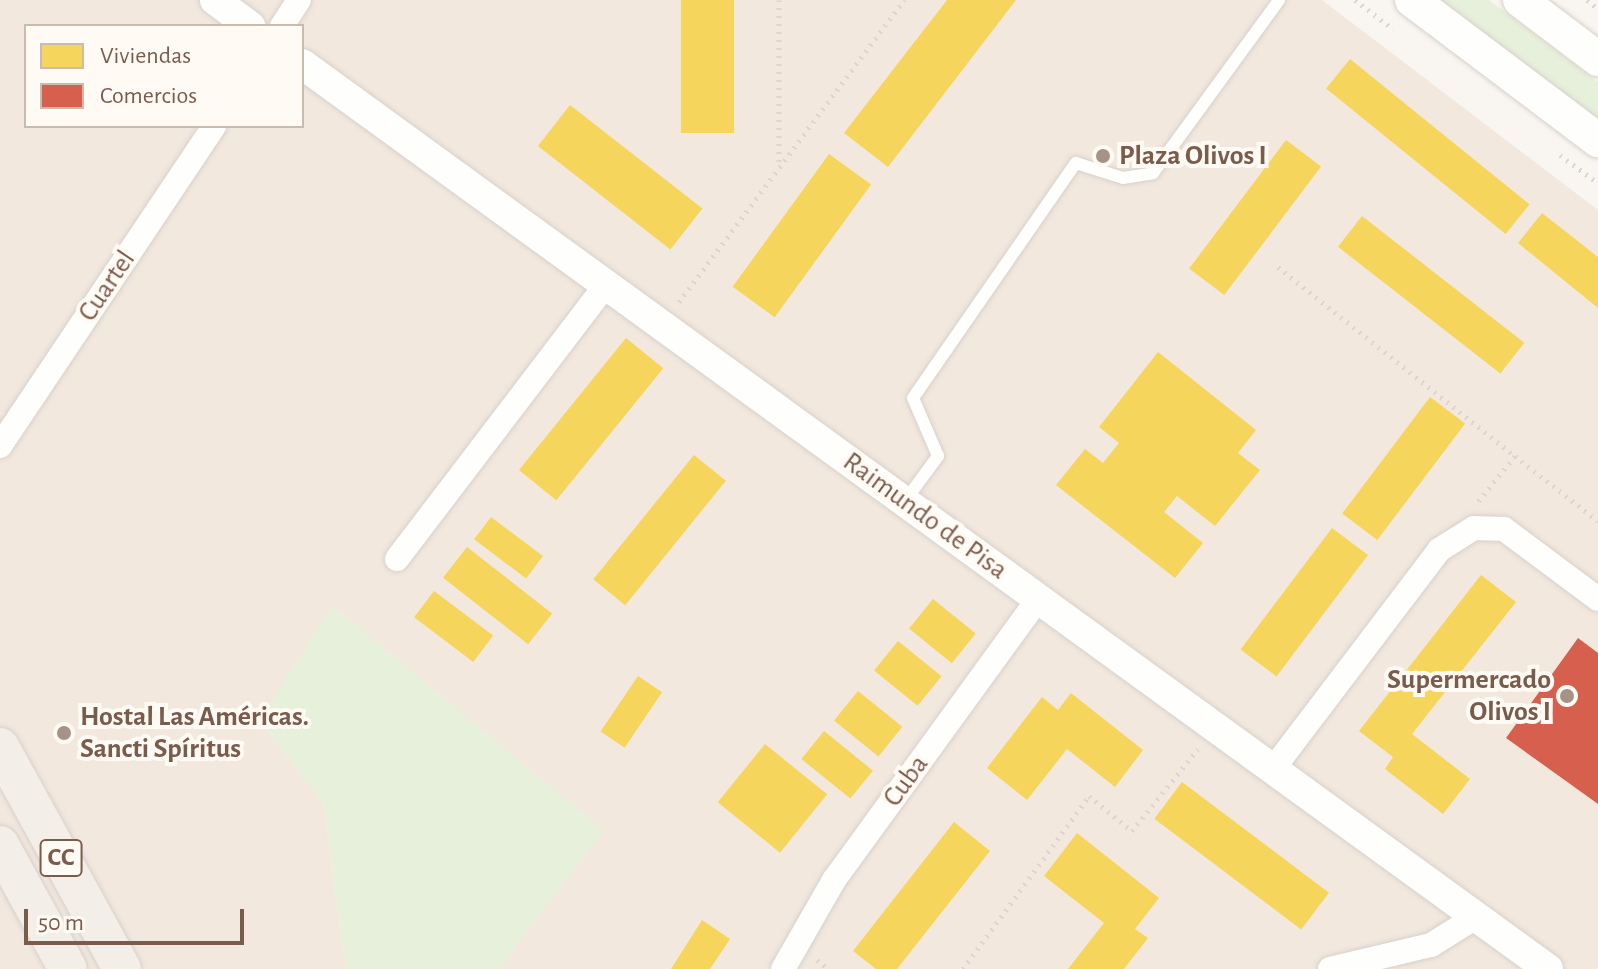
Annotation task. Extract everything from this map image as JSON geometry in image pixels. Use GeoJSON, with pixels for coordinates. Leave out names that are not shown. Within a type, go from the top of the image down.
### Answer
{"type":"FeatureCollection","features":[{"type":"Feature","properties":{"kind":"main road"},"geometry":{"type":"LineString","coordinates":[[1412,0],[1598,140]]}},
{"type":"Feature","properties":{"kind":"main road"},"geometry":{"type":"LineString","coordinates":[[1520,0],[1598,59]]}},
{"type":"Feature","properties":{"kind":"main road","name":"CC"},"geometry":{"type":"LineString","coordinates":[[0,747],[122,969]]}},
{"type":"Feature","properties":{"kind":"main road","name":"CC"},"geometry":{"type":"LineString","coordinates":[[0,845],[68,969]]}},
{"type":"Feature","properties":{"kind":"street"},"geometry":{"type":"LineString","coordinates":[[215,0],[247,24]]}},
{"type":"Feature","properties":{"kind":"street"},"geometry":{"type":"LineString","coordinates":[[283,24],[299,0]]}},
{"type":"Feature","properties":{"kind":"street","name":"Raimundo de Pisa"},"geometry":{"type":"LineString","coordinates":[[304,65],[1476,917],[1532,964]]}},
{"type":"Feature","properties":{"kind":"street","name":"Cuartel"},"geometry":{"type":"LineString","coordinates":[[0,446],[213,128]]}},
{"type":"Feature","properties":{"kind":"street"},"geometry":{"type":"LineString","coordinates":[[397,559],[606,285]]}},
{"type":"Feature","properties":{"kind":"street"},"geometry":{"type":"LineString","coordinates":[[1273,769],[1439,550],[1474,528],[1504,529],[1598,599]]}},
{"type":"Feature","properties":{"kind":"street","name":"Cuba"},"geometry":{"type":"LineString","coordinates":[[783,969],[834,880],[1038,599]]}},
{"type":"Feature","properties":{"kind":"street"},"geometry":{"type":"LineString","coordinates":[[1330,969],[1431,945],[1476,917]]}},
{"type":"Feature","properties":{"kind":"lane"},"geometry":{"type":"LineString","coordinates":[[905,502],[938,456],[913,398],[1076,163],[1123,178],[1153,173],[1279,0]]}},
{"type":"Feature","properties":{"kind":"path"},"geometry":{"type":"LineString","coordinates":[[779,0],[779,167]]}},
{"type":"Feature","properties":{"kind":"path"},"geometry":{"type":"LineString","coordinates":[[662,325],[904,0]]}},
{"type":"Feature","properties":{"kind":"path"},"geometry":{"type":"LineString","coordinates":[[1587,0],[1598,9]]}},
{"type":"Feature","properties":{"kind":"path"},"geometry":{"type":"LineString","coordinates":[[1278,267],[1598,521]]}},
{"type":"Feature","properties":{"kind":"path"},"geometry":{"type":"LineString","coordinates":[[1439,550],[1515,456]]}},
{"type":"Feature","properties":{"kind":"path"},"geometry":{"type":"LineString","coordinates":[[963,969],[1089,796],[1132,831],[1215,727]]}},
{"type":"Feature","properties":{"kind":"shaded area"},"geometry":{"type":"Polygon","coordinates":[[[0,0],[1322,0],[1598,210],[1598,969],[499,969],[603,831],[260,721],[323,803],[346,969],[0,969],[0,0]]]}},
{"type":"Feature","properties":{"kind":"green space"},"geometry":{"type":"Polygon","coordinates":[[[1437,0],[1489,0],[1598,82],[1598,122],[1437,0]]]}},
{"type":"Feature","properties":{"kind":"green space"},"geometry":{"type":"Polygon","coordinates":[[[332,605],[604,831],[499,969],[346,969],[323,803],[260,721],[332,605]]]}},
{"type":"Feature","properties":{"kind":"building: Viviendas"},"geometry":{"type":"Polygon","coordinates":[[[681,0],[734,0],[734,133],[681,133],[681,0]]]}},
{"type":"Feature","properties":{"kind":"building: Viviendas"},"geometry":{"type":"Polygon","coordinates":[[[947,0],[1016,0],[888,167],[844,133],[947,0]]]}},
{"type":"Feature","properties":{"kind":"building: Viviendas"},"geometry":{"type":"Polygon","coordinates":[[[1350,59],[1530,204],[1506,234],[1326,89],[1350,59]]]}},
{"type":"Feature","properties":{"kind":"building: Viviendas"},"geometry":{"type":"Polygon","coordinates":[[[570,105],[702,208],[670,249],[538,146],[570,105]]]}},
{"type":"Feature","properties":{"kind":"building: Viviendas"},"geometry":{"type":"Polygon","coordinates":[[[1286,140],[1321,166],[1224,295],[1189,269],[1286,140]]]}},
{"type":"Feature","properties":{"kind":"building: Viviendas"},"geometry":{"type":"Polygon","coordinates":[[[829,154],[871,185],[775,317],[733,287],[829,154]]]}},
{"type":"Feature","properties":{"kind":"building: Viviendas"},"geometry":{"type":"Polygon","coordinates":[[[1542,213],[1598,257],[1598,308],[1518,243],[1542,213]]]}},
{"type":"Feature","properties":{"kind":"building: Viviendas"},"geometry":{"type":"Polygon","coordinates":[[[1362,216],[1524,343],[1500,374],[1338,247],[1362,216]]]}},
{"type":"Feature","properties":{"kind":"building: Viviendas"},"geometry":{"type":"Polygon","coordinates":[[[626,338],[663,368],[556,500],[519,470],[626,338]]]}},
{"type":"Feature","properties":{"kind":"building: Viviendas"},"geometry":{"type":"Polygon","coordinates":[[[1158,352],[1256,430],[1238,453],[1260,470],[1215,526],[1177,496],[1164,512],[1203,543],[1175,578],[1056,485],[1085,449],[1103,463],[1119,443],[1099,427],[1158,352]]]}},
{"type":"Feature","properties":{"kind":"building: Viviendas"},"geometry":{"type":"Polygon","coordinates":[[[1430,397],[1465,423],[1377,540],[1342,514],[1430,397]]]}},
{"type":"Feature","properties":{"kind":"building: Viviendas"},"geometry":{"type":"Polygon","coordinates":[[[694,455],[726,481],[625,605],[593,579],[694,455]]]}},
{"type":"Feature","properties":{"kind":"building: Viviendas"},"geometry":{"type":"Polygon","coordinates":[[[491,517],[543,556],[526,578],[474,539],[491,517]]]}},
{"type":"Feature","properties":{"kind":"building: Viviendas"},"geometry":{"type":"Polygon","coordinates":[[[1332,528],[1368,555],[1276,676],[1241,649],[1332,528]]]}},
{"type":"Feature","properties":{"kind":"building: Viviendas"},"geometry":{"type":"Polygon","coordinates":[[[467,547],[552,613],[528,644],[443,578],[467,547]]]}},
{"type":"Feature","properties":{"kind":"building: Viviendas"},"geometry":{"type":"Polygon","coordinates":[[[1481,575],[1516,602],[1412,734],[1470,779],[1443,814],[1385,769],[1393,757],[1359,731],[1481,575]]]}},
{"type":"Feature","properties":{"kind":"building: Viviendas"},"geometry":{"type":"Polygon","coordinates":[[[434,591],[493,636],[473,662],[414,617],[434,591]]]}},
{"type":"Feature","properties":{"kind":"building: Viviendas"},"geometry":{"type":"Polygon","coordinates":[[[933,599],[976,634],[952,663],[909,629],[933,599]]]}},
{"type":"Feature","properties":{"kind":"building: Viviendas"},"geometry":{"type":"Polygon","coordinates":[[[898,641],[942,676],[918,706],[874,671],[898,641]]]}},
{"type":"Feature","properties":{"kind":"building: Viviendas"},"geometry":{"type":"Polygon","coordinates":[[[638,676],[662,692],[625,748],[601,732],[638,676]]]}},
{"type":"Feature","properties":{"kind":"building: Viviendas"},"geometry":{"type":"Polygon","coordinates":[[[858,691],[902,727],[878,756],[834,721],[858,691]]]}},
{"type":"Feature","properties":{"kind":"building: Viviendas"},"geometry":{"type":"Polygon","coordinates":[[[1071,693],[1143,750],[1115,787],[1067,749],[1027,800],[987,768],[1042,697],[1058,710],[1071,693]]]}},
{"type":"Feature","properties":{"kind":"building: Viviendas"},"geometry":{"type":"Polygon","coordinates":[[[824,731],[873,771],[850,799],[801,759],[824,731]]]}},
{"type":"Feature","properties":{"kind":"building: Viviendas"},"geometry":{"type":"Polygon","coordinates":[[[765,744],[827,794],[780,853],[718,802],[765,744]]]}},
{"type":"Feature","properties":{"kind":"building: Viviendas"},"geometry":{"type":"Polygon","coordinates":[[[1182,782],[1329,893],[1301,929],[1154,819],[1182,782]]]}},
{"type":"Feature","properties":{"kind":"building: Viviendas"},"geometry":{"type":"Polygon","coordinates":[[[954,822],[990,851],[897,969],[876,969],[853,951],[954,822]]]}},
{"type":"Feature","properties":{"kind":"building: Viviendas"},"geometry":{"type":"Polygon","coordinates":[[[1077,833],[1159,898],[1135,929],[1148,938],[1124,969],[1068,969],[1104,923],[1044,876],[1077,833]]]}},
{"type":"Feature","properties":{"kind":"building: Viviendas"},"geometry":{"type":"Polygon","coordinates":[[[702,920],[730,939],[710,969],[671,969],[702,920]]]}},
{"type":"Feature","properties":{"kind":"building: Comercios","name":"Supermercado Olivos I"},"geometry":{"type":"Polygon","coordinates":[[[1578,638],[1598,653],[1598,804],[1506,738],[1578,638]]]}},
{"type":"Feature","properties":{"kind":"place","name":"Plaza Olivos I"},"geometry":{"type":"Point","coordinates":[1103,156]}},
{"type":"Feature","properties":{"kind":"place","name":"Supermercado Olivos I"},"geometry":{"type":"Point","coordinates":[1567,696]}},
{"type":"Feature","properties":{"kind":"place","name":"Hostal Las Américas. Sancti Spíritus"},"geometry":{"type":"Point","coordinates":[64,733]}}]}
